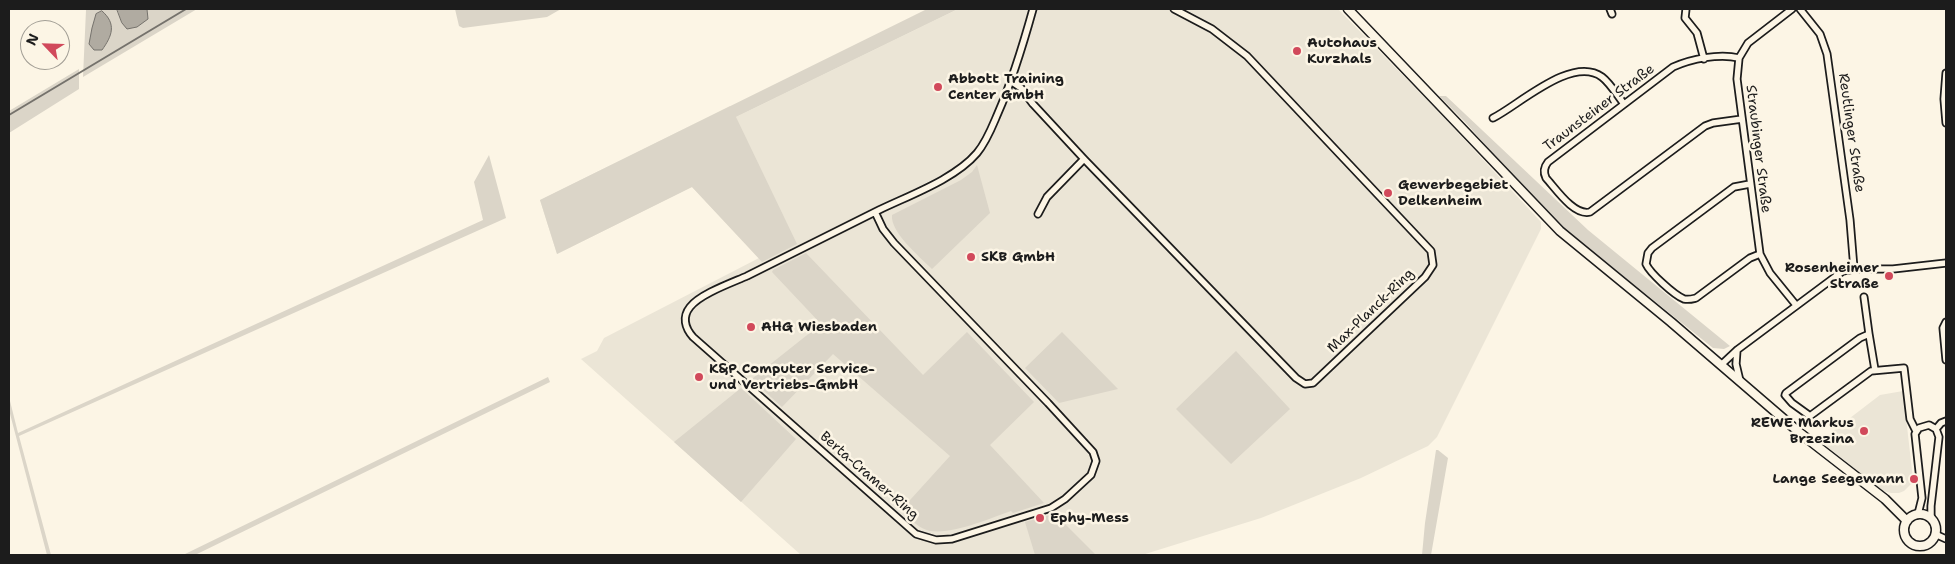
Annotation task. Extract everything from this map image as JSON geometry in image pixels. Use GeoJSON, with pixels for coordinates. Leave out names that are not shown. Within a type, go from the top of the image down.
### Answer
{"type":"FeatureCollection","features":[{"type":"Feature","properties":{"kind":"main road"},"geometry":{"type":"LineString","coordinates":[[1348,9],[1560,231],[1721,364],[1800,433],[1885,500],[1907,521]]}},
{"type":"Feature","properties":{"kind":"main road"},"geometry":{"type":"LineString","coordinates":[[1918,514],[1931,519],[1935,526],[1935,534],[1930,543],[1915,546],[1907,540],[1904,531],[1907,521],[1918,514]]}},
{"type":"Feature","properties":{"kind":"main road"},"geometry":{"type":"LineString","coordinates":[[1920,546],[1921,555]]}},
{"type":"Feature","properties":{"kind":"street"},"geometry":{"type":"LineString","coordinates":[[1012,82],[1033,9]]}},
{"type":"Feature","properties":{"kind":"street","name":"Max-Planck-Ring"},"geometry":{"type":"LineString","coordinates":[[1012,82],[1021,88],[1033,104],[1084,159],[1296,378],[1305,384],[1313,383],[1430,271],[1433,259],[1431,251],[1247,56],[1212,29],[1174,9]]}},
{"type":"Feature","properties":{"kind":"street"},"geometry":{"type":"LineString","coordinates":[[1686,9],[1685,18],[1696,33],[1704,59]]}},
{"type":"Feature","properties":{"kind":"street"},"geometry":{"type":"LineString","coordinates":[[1739,58],[1748,43],[1792,9]]}},
{"type":"Feature","properties":{"kind":"street","name":"Reutlinger Straße"},"geometry":{"type":"LineString","coordinates":[[1800,9],[1820,34],[1827,54],[1850,220],[1854,269]]}},
{"type":"Feature","properties":{"kind":"street","name":"Traunsteiner Straße"},"geometry":{"type":"LineString","coordinates":[[1739,58],[1729,56],[1704,59],[1684,62],[1672,67],[1545,166],[1544,174],[1578,212],[1590,212],[1705,126],[1742,119]]}},
{"type":"Feature","properties":{"kind":"street","name":"Straubinger Straße"},"geometry":{"type":"LineString","coordinates":[[1739,58],[1737,78],[1760,254],[1770,273],[1796,305]]}},
{"type":"Feature","properties":{"kind":"street"},"geometry":{"type":"LineString","coordinates":[[1493,118],[1546,84],[1578,72],[1593,72],[1602,77],[1624,104]]}},
{"type":"Feature","properties":{"kind":"street"},"geometry":{"type":"LineString","coordinates":[[1946,73],[1944,99],[1946,124]]}},
{"type":"Feature","properties":{"kind":"street","name":"Berta-Cramer-Ring"},"geometry":{"type":"LineString","coordinates":[[875,212],[882,228],[894,243],[1093,452],[1096,461],[1091,475],[1058,505],[1038,513],[952,539],[936,540],[916,534],[724,365],[687,330],[685,322],[687,312],[693,303],[701,298],[875,212],[948,176],[968,162],[986,139],[1012,82]]}},
{"type":"Feature","properties":{"kind":"street"},"geometry":{"type":"LineString","coordinates":[[1038,214],[1047,197],[1084,159]]}},
{"type":"Feature","properties":{"kind":"street"},"geometry":{"type":"LineString","coordinates":[[1750,184],[1734,187],[1652,248],[1648,253],[1646,264],[1652,273],[1681,297],[1691,300],[1750,258],[1760,254]]}},
{"type":"Feature","properties":{"kind":"street"},"geometry":{"type":"LineString","coordinates":[[1721,364],[1836,275],[1854,269],[1893,269],[1946,263]]}},
{"type":"Feature","properties":{"kind":"street"},"geometry":{"type":"LineString","coordinates":[[1864,297],[1875,370]]}},
{"type":"Feature","properties":{"kind":"street"},"geometry":{"type":"LineString","coordinates":[[1946,322],[1943,328],[1946,360]]}},
{"type":"Feature","properties":{"kind":"street"},"geometry":{"type":"LineString","coordinates":[[1869,334],[1860,338],[1785,395],[1792,403],[1810,416],[1875,370],[1904,368],[1910,419],[1916,431],[1915,438],[1922,498],[1918,514]]}},
{"type":"Feature","properties":{"kind":"street"},"geometry":{"type":"LineString","coordinates":[[1737,350],[1736,364],[1740,381]]}},
{"type":"Feature","properties":{"kind":"street"},"geometry":{"type":"LineString","coordinates":[[1936,430],[1946,421]]}},
{"type":"Feature","properties":{"kind":"street"},"geometry":{"type":"LineString","coordinates":[[1916,431],[1925,425],[1931,426],[1936,430],[1939,438],[1930,506],[1931,519]]}},
{"type":"Feature","properties":{"kind":"street"},"geometry":{"type":"LineString","coordinates":[[1935,534],[1946,539]]}},
{"type":"Feature","properties":{"kind":"shaded area"},"geometry":{"type":"Polygon","coordinates":[[[117,9],[118,13],[148,13],[147,9],[197,9],[83,77],[86,10],[117,9]]]}},
{"type":"Feature","properties":{"kind":"shaded area"},"geometry":{"type":"Polygon","coordinates":[[[117,9],[147,9],[148,19],[137,27],[127,29],[122,23],[117,9]]]}},
{"type":"Feature","properties":{"kind":"shaded area"},"geometry":{"type":"Polygon","coordinates":[[[455,9],[561,9],[547,17],[463,28],[459,26],[455,9]]]}},
{"type":"Feature","properties":{"kind":"shaded area"},"geometry":{"type":"Polygon","coordinates":[[[927,9],[958,9],[736,117],[797,244],[762,262],[692,187],[557,254],[540,200],[927,9]]]}},
{"type":"Feature","properties":{"kind":"shaded area"},"geometry":{"type":"Polygon","coordinates":[[[958,9],[1338,9],[1435,108],[1541,222],[1541,229],[1437,437],[1428,446],[1361,478],[1261,518],[1142,555],[801,555],[581,359],[597,351],[604,338],[759,258],[692,187],[557,254],[540,200],[730,106],[736,117],[958,9]]]}},
{"type":"Feature","properties":{"kind":"shaded area"},"geometry":{"type":"Polygon","coordinates":[[[102,11],[110,21],[110,35],[102,50],[94,50],[89,44],[92,28],[96,14],[102,11]]]}},
{"type":"Feature","properties":{"kind":"shaded area"},"geometry":{"type":"Polygon","coordinates":[[[79,69],[79,89],[9,133],[9,111],[79,69]]]}},
{"type":"Feature","properties":{"kind":"shaded area"},"geometry":{"type":"Polygon","coordinates":[[[1439,96],[1446,96],[1588,230],[1730,346],[1724,349],[1713,348],[1567,231],[1537,203],[1465,122],[1439,96]]]}},
{"type":"Feature","properties":{"kind":"shaded area"},"geometry":{"type":"Polygon","coordinates":[[[489,155],[506,218],[19,436],[51,555],[47,555],[9,410],[9,397],[18,433],[483,220],[474,182],[489,155]]]}},
{"type":"Feature","properties":{"kind":"shaded area"},"geometry":{"type":"Polygon","coordinates":[[[977,165],[990,213],[932,269],[901,236],[893,222],[892,215],[961,180],[972,172],[977,165]]]}},
{"type":"Feature","properties":{"kind":"shaded area"},"geometry":{"type":"Polygon","coordinates":[[[806,253],[923,375],[967,332],[1034,402],[990,445],[1044,503],[1013,513],[1011,511],[953,530],[931,531],[922,528],[901,510],[950,456],[833,354],[782,407],[753,381],[753,378],[821,324],[772,272],[806,253]]]}},
{"type":"Feature","properties":{"kind":"shaded area"},"geometry":{"type":"Polygon","coordinates":[[[1062,332],[1118,389],[1059,403],[1025,368],[1062,332]]]}},
{"type":"Feature","properties":{"kind":"shaded area"},"geometry":{"type":"Polygon","coordinates":[[[1236,351],[1290,409],[1231,464],[1176,409],[1236,351]]]}},
{"type":"Feature","properties":{"kind":"shaded area"},"geometry":{"type":"Polygon","coordinates":[[[548,377],[550,382],[195,555],[183,555],[548,377]]]}},
{"type":"Feature","properties":{"kind":"shaded area"},"geometry":{"type":"Polygon","coordinates":[[[741,388],[796,439],[741,502],[674,442],[741,388]]]}},
{"type":"Feature","properties":{"kind":"shaded area"},"geometry":{"type":"Polygon","coordinates":[[[1903,391],[1913,479],[1904,491],[1891,493],[1883,491],[1820,441],[1880,395],[1903,391]]]}},
{"type":"Feature","properties":{"kind":"shaded area"},"geometry":{"type":"Polygon","coordinates":[[[1436,450],[1448,458],[1431,555],[1422,555],[1425,523],[1436,450]]]}},
{"type":"Feature","properties":{"kind":"shaded area"},"geometry":{"type":"Polygon","coordinates":[[[1050,515],[1057,522],[1061,520],[1096,555],[1035,555],[1025,522],[1050,515]]]}},
{"type":"Feature","properties":{"kind":"waterway"},"geometry":{"type":"LineString","coordinates":[[9,115],[186,9]]}},
{"type":"Feature","properties":{"kind":"place","name":"Autohaus Kurzhals"},"geometry":{"type":"Point","coordinates":[1297,51]}},
{"type":"Feature","properties":{"kind":"place","name":"Abbott Training Center GmbH"},"geometry":{"type":"Point","coordinates":[938,87]}},
{"type":"Feature","properties":{"kind":"place","name":"Gewerbegebiet Delkenheim"},"geometry":{"type":"Point","coordinates":[1388,193]}},
{"type":"Feature","properties":{"kind":"place","name":"SKB GmbH"},"geometry":{"type":"Point","coordinates":[971,257]}},
{"type":"Feature","properties":{"kind":"place","name":"Rosenheimer Straße"},"geometry":{"type":"Point","coordinates":[1889,276]}},
{"type":"Feature","properties":{"kind":"place","name":"AHG Wiesbaden"},"geometry":{"type":"Point","coordinates":[751,327]}},
{"type":"Feature","properties":{"kind":"place","name":"K&P Computer Service- und Vertriebs-GmbH"},"geometry":{"type":"Point","coordinates":[699,377]}},
{"type":"Feature","properties":{"kind":"place","name":"REWE Markus Brzezina"},"geometry":{"type":"Point","coordinates":[1864,431]}},
{"type":"Feature","properties":{"kind":"place","name":"Lange Seegewann"},"geometry":{"type":"Point","coordinates":[1914,479]}},
{"type":"Feature","properties":{"kind":"place","name":"Ephy-Mess"},"geometry":{"type":"Point","coordinates":[1040,518]}}]}
